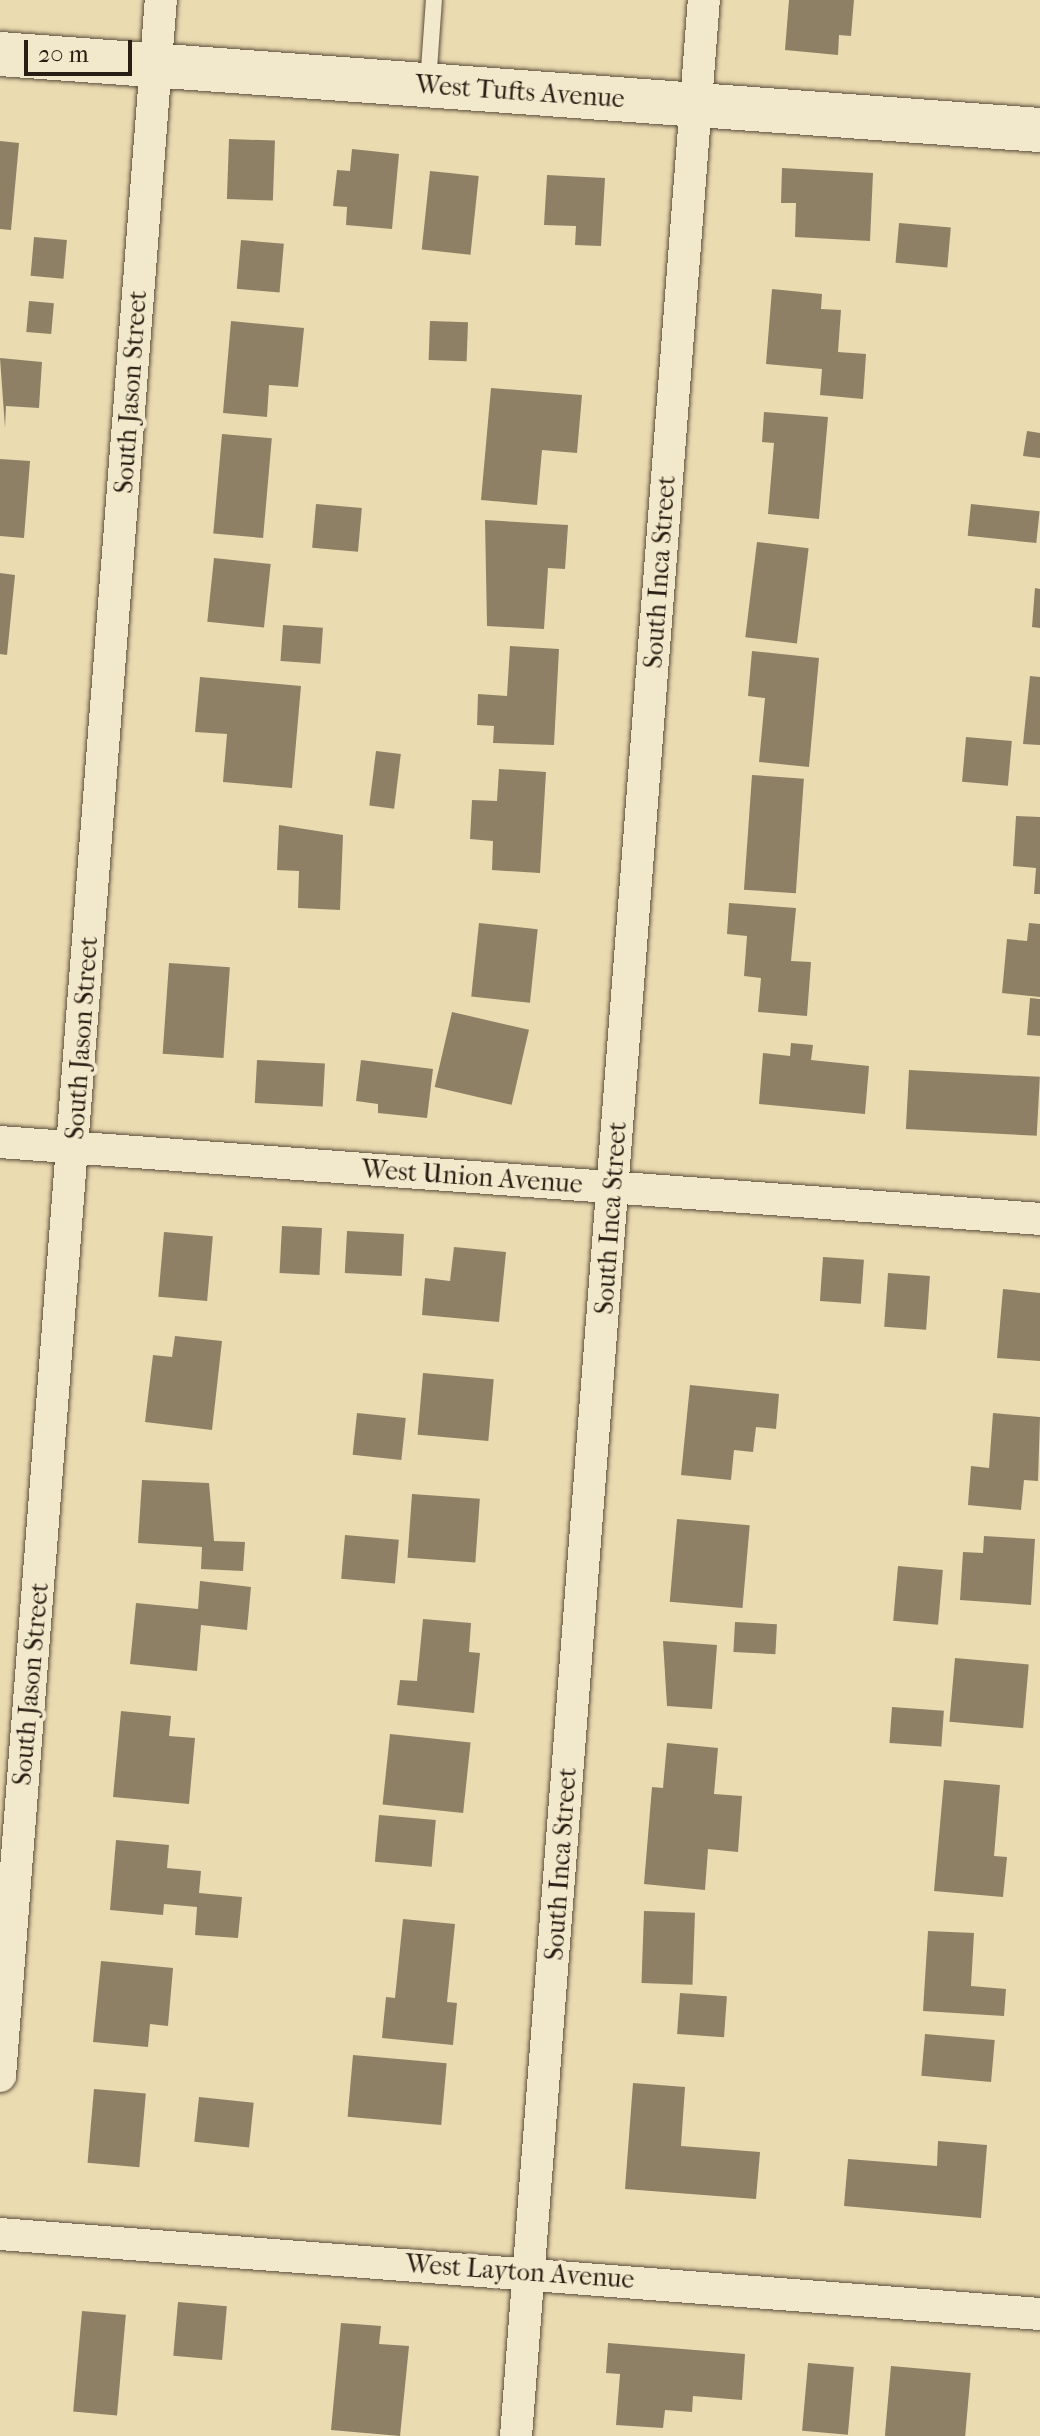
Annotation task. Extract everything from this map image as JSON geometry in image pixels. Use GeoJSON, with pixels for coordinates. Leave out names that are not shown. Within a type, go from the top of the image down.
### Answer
{"type":"FeatureCollection","features":[{"type":"Feature","properties":{"kind":"street","name":"South Jason Street"},"geometry":{"type":"LineString","coordinates":[[0,2076],[161,0]]}},
{"type":"Feature","properties":{"kind":"street","name":"South Inca Street"},"geometry":{"type":"LineString","coordinates":[[516,2436],[704,0]]}},
{"type":"Feature","properties":{"kind":"street","name":"West Tufts Avenue"},"geometry":{"type":"LineString","coordinates":[[0,54],[1040,130]]}},
{"type":"Feature","properties":{"kind":"street","name":"West Union Avenue"},"geometry":{"type":"LineString","coordinates":[[0,1142],[1040,1219]]}},
{"type":"Feature","properties":{"kind":"street","name":"West Layton Avenue"},"geometry":{"type":"LineString","coordinates":[[0,2234],[529,2272],[1040,2314]]}},
{"type":"Feature","properties":{"kind":"lane"},"geometry":{"type":"LineString","coordinates":[[428,85],[434,0]]}},
{"type":"Feature","properties":{"kind":"building"},"geometry":{"type":"Polygon","coordinates":[[[789,0],[854,0],[851,36],[839,35],[838,55],[785,50],[789,0]]]}},
{"type":"Feature","properties":{"kind":"building"},"geometry":{"type":"Polygon","coordinates":[[[229,139],[275,141],[273,201],[227,199],[229,139]]]}},
{"type":"Feature","properties":{"kind":"building"},"geometry":{"type":"Polygon","coordinates":[[[0,141],[19,143],[11,230],[0,229],[0,141]]]}},
{"type":"Feature","properties":{"kind":"building"},"geometry":{"type":"Polygon","coordinates":[[[352,149],[399,154],[392,229],[346,225],[347,207],[333,206],[337,170],[350,171],[352,149]]]}},
{"type":"Feature","properties":{"kind":"building"},"geometry":{"type":"Polygon","coordinates":[[[782,168],[873,173],[870,241],[795,237],[796,203],[781,203],[782,168]]]}},
{"type":"Feature","properties":{"kind":"building"},"geometry":{"type":"Polygon","coordinates":[[[430,171],[479,176],[470,255],[422,250],[430,171]]]}},
{"type":"Feature","properties":{"kind":"building"},"geometry":{"type":"Polygon","coordinates":[[[547,175],[605,178],[601,246],[575,245],[576,226],[544,225],[547,175]]]}},
{"type":"Feature","properties":{"kind":"building"},"geometry":{"type":"Polygon","coordinates":[[[899,223],[951,228],[947,267],[896,263],[899,223]]]}},
{"type":"Feature","properties":{"kind":"building"},"geometry":{"type":"Polygon","coordinates":[[[34,237],[67,240],[63,279],[31,276],[34,237]]]}},
{"type":"Feature","properties":{"kind":"building"},"geometry":{"type":"Polygon","coordinates":[[[241,240],[284,244],[280,293],[237,289],[241,240]]]}},
{"type":"Feature","properties":{"kind":"building"},"geometry":{"type":"Polygon","coordinates":[[[772,289],[822,294],[821,309],[841,310],[838,352],[866,354],[863,399],[820,395],[822,369],[766,364],[772,289]]]}},
{"type":"Feature","properties":{"kind":"building"},"geometry":{"type":"Polygon","coordinates":[[[29,301],[54,303],[51,334],[26,332],[29,301]]]}},
{"type":"Feature","properties":{"kind":"building"},"geometry":{"type":"Polygon","coordinates":[[[231,321],[304,328],[298,387],[269,385],[267,417],[223,413],[231,321]]]}},
{"type":"Feature","properties":{"kind":"building"},"geometry":{"type":"Polygon","coordinates":[[[430,321],[468,322],[467,361],[429,360],[430,321]]]}},
{"type":"Feature","properties":{"kind":"building"},"geometry":{"type":"Polygon","coordinates":[[[0,358],[42,362],[39,408],[6,406],[5,428],[0,358]]]}},
{"type":"Feature","properties":{"kind":"building"},"geometry":{"type":"Polygon","coordinates":[[[491,388],[582,395],[577,453],[542,450],[537,505],[481,500],[491,388]]]}},
{"type":"Feature","properties":{"kind":"building"},"geometry":{"type":"Polygon","coordinates":[[[764,412],[828,417],[819,519],[768,514],[774,443],[762,442],[764,412]]]}},
{"type":"Feature","properties":{"kind":"building"},"geometry":{"type":"Polygon","coordinates":[[[1027,431],[1040,433],[1040,458],[1023,456],[1027,431]]]}},
{"type":"Feature","properties":{"kind":"building"},"geometry":{"type":"Polygon","coordinates":[[[222,434],[272,438],[263,538],[213,534],[222,434]]]}},
{"type":"Feature","properties":{"kind":"building"},"geometry":{"type":"Polygon","coordinates":[[[0,459],[30,461],[24,538],[0,536],[0,459]]]}},
{"type":"Feature","properties":{"kind":"building"},"geometry":{"type":"Polygon","coordinates":[[[316,504],[362,508],[358,552],[312,548],[316,504]]]}},
{"type":"Feature","properties":{"kind":"building"},"geometry":{"type":"Polygon","coordinates":[[[971,504],[1040,511],[1036,543],[968,536],[971,504]]]}},
{"type":"Feature","properties":{"kind":"building"},"geometry":{"type":"Polygon","coordinates":[[[485,520],[568,525],[565,569],[548,568],[544,629],[487,626],[485,520]]]}},
{"type":"Feature","properties":{"kind":"building"},"geometry":{"type":"Polygon","coordinates":[[[757,542],[809,548],[797,644],[745,637],[757,542]]]}},
{"type":"Feature","properties":{"kind":"building"},"geometry":{"type":"Polygon","coordinates":[[[214,558],[271,564],[264,628],[207,622],[214,558]]]}},
{"type":"Feature","properties":{"kind":"building"},"geometry":{"type":"Polygon","coordinates":[[[0,573],[15,575],[7,655],[0,654],[0,573]]]}},
{"type":"Feature","properties":{"kind":"building"},"geometry":{"type":"Polygon","coordinates":[[[1035,588],[1040,589],[1040,628],[1032,627],[1035,588]]]}},
{"type":"Feature","properties":{"kind":"building"},"geometry":{"type":"Polygon","coordinates":[[[283,625],[323,628],[320,664],[280,661],[283,625]]]}},
{"type":"Feature","properties":{"kind":"building"},"geometry":{"type":"Polygon","coordinates":[[[510,646],[559,649],[554,745],[493,743],[494,726],[477,725],[478,694],[507,696],[510,646]]]}},
{"type":"Feature","properties":{"kind":"building"},"geometry":{"type":"Polygon","coordinates":[[[752,651],[819,658],[809,767],[759,762],[765,698],[748,696],[752,651]]]}},
{"type":"Feature","properties":{"kind":"building"},"geometry":{"type":"Polygon","coordinates":[[[1030,676],[1040,677],[1040,745],[1023,744],[1030,676]]]}},
{"type":"Feature","properties":{"kind":"building"},"geometry":{"type":"Polygon","coordinates":[[[200,677],[301,686],[292,788],[223,782],[227,734],[195,732],[200,677]]]}},
{"type":"Feature","properties":{"kind":"building"},"geometry":{"type":"Polygon","coordinates":[[[966,737],[1012,741],[1008,786],[962,782],[966,737]]]}},
{"type":"Feature","properties":{"kind":"building"},"geometry":{"type":"Polygon","coordinates":[[[376,751],[401,754],[394,809],[369,806],[376,751]]]}},
{"type":"Feature","properties":{"kind":"building"},"geometry":{"type":"Polygon","coordinates":[[[499,769],[546,772],[540,873],[492,870],[493,841],[470,839],[472,800],[497,801],[499,769]]]}},
{"type":"Feature","properties":{"kind":"building"},"geometry":{"type":"Polygon","coordinates":[[[752,775],[804,779],[796,893],[744,890],[752,775]]]}},
{"type":"Feature","properties":{"kind":"building"},"geometry":{"type":"Polygon","coordinates":[[[1016,816],[1040,817],[1040,894],[1034,894],[1036,868],[1013,866],[1016,816]]]}},
{"type":"Feature","properties":{"kind":"building"},"geometry":{"type":"Polygon","coordinates":[[[279,825],[343,835],[340,910],[298,908],[299,871],[277,870],[279,825]]]}},
{"type":"Feature","properties":{"kind":"building"},"geometry":{"type":"Polygon","coordinates":[[[729,903],[796,908],[791,961],[811,962],[807,1016],[758,1012],[761,978],[744,976],[747,936],[727,934],[729,903]]]}},
{"type":"Feature","properties":{"kind":"building"},"geometry":{"type":"Polygon","coordinates":[[[479,923],[538,929],[530,1003],[471,997],[479,923]]]}},
{"type":"Feature","properties":{"kind":"building"},"geometry":{"type":"Polygon","coordinates":[[[1029,923],[1040,924],[1040,997],[1002,993],[1007,939],[1027,941],[1029,923]]]}},
{"type":"Feature","properties":{"kind":"building"},"geometry":{"type":"Polygon","coordinates":[[[169,963],[230,967],[224,1058],[163,1054],[169,963]]]}},
{"type":"Feature","properties":{"kind":"building"},"geometry":{"type":"Polygon","coordinates":[[[1030,998],[1040,999],[1040,1036],[1027,1035],[1030,998]]]}},
{"type":"Feature","properties":{"kind":"building"},"geometry":{"type":"Polygon","coordinates":[[[452,1012],[529,1030],[512,1105],[435,1087],[452,1012]]]}},
{"type":"Feature","properties":{"kind":"building"},"geometry":{"type":"Polygon","coordinates":[[[791,1043],[813,1045],[811,1060],[869,1066],[865,1114],[759,1104],[763,1053],[790,1056],[791,1043]]]}},
{"type":"Feature","properties":{"kind":"building"},"geometry":{"type":"Polygon","coordinates":[[[257,1060],[325,1064],[323,1106],[255,1103],[257,1060]]]}},
{"type":"Feature","properties":{"kind":"building"},"geometry":{"type":"Polygon","coordinates":[[[361,1060],[433,1069],[427,1118],[378,1113],[378,1104],[356,1101],[361,1060]]]}},
{"type":"Feature","properties":{"kind":"building"},"geometry":{"type":"Polygon","coordinates":[[[909,1070],[1040,1077],[1037,1136],[906,1129],[909,1070]]]}},
{"type":"Feature","properties":{"kind":"building"},"geometry":{"type":"Polygon","coordinates":[[[282,1226],[322,1228],[319,1275],[280,1273],[282,1226]]]}},
{"type":"Feature","properties":{"kind":"building"},"geometry":{"type":"Polygon","coordinates":[[[347,1231],[404,1234],[402,1276],[345,1273],[347,1231]]]}},
{"type":"Feature","properties":{"kind":"building"},"geometry":{"type":"Polygon","coordinates":[[[164,1232],[213,1236],[207,1301],[158,1297],[164,1232]]]}},
{"type":"Feature","properties":{"kind":"building"},"geometry":{"type":"Polygon","coordinates":[[[454,1247],[506,1252],[499,1322],[422,1315],[425,1278],[450,1281],[454,1247]]]}},
{"type":"Feature","properties":{"kind":"building"},"geometry":{"type":"Polygon","coordinates":[[[823,1257],[864,1260],[861,1304],[820,1301],[823,1257]]]}},
{"type":"Feature","properties":{"kind":"building"},"geometry":{"type":"Polygon","coordinates":[[[888,1273],[930,1276],[926,1330],[884,1327],[888,1273]]]}},
{"type":"Feature","properties":{"kind":"building"},"geometry":{"type":"Polygon","coordinates":[[[1003,1289],[1040,1293],[1040,1361],[997,1358],[1003,1289]]]}},
{"type":"Feature","properties":{"kind":"building"},"geometry":{"type":"Polygon","coordinates":[[[175,1336],[222,1341],[212,1430],[145,1422],[153,1355],[172,1357],[175,1336]]]}},
{"type":"Feature","properties":{"kind":"building"},"geometry":{"type":"Polygon","coordinates":[[[423,1373],[494,1379],[488,1441],[418,1435],[423,1373]]]}},
{"type":"Feature","properties":{"kind":"building"},"geometry":{"type":"Polygon","coordinates":[[[690,1385],[779,1394],[776,1429],[756,1427],[753,1452],[734,1450],[731,1480],[681,1475],[690,1385]]]}},
{"type":"Feature","properties":{"kind":"building"},"geometry":{"type":"Polygon","coordinates":[[[357,1413],[406,1418],[401,1460],[353,1455],[357,1413]]]}},
{"type":"Feature","properties":{"kind":"building"},"geometry":{"type":"Polygon","coordinates":[[[993,1413],[1040,1417],[1038,1481],[1024,1480],[1021,1510],[968,1505],[971,1466],[989,1468],[993,1413]]]}},
{"type":"Feature","properties":{"kind":"building"},"geometry":{"type":"Polygon","coordinates":[[[142,1480],[209,1483],[214,1541],[245,1542],[243,1571],[201,1569],[202,1547],[138,1543],[142,1480]]]}},
{"type":"Feature","properties":{"kind":"building"},"geometry":{"type":"Polygon","coordinates":[[[412,1494],[480,1499],[475,1563],[408,1558],[412,1494]]]}},
{"type":"Feature","properties":{"kind":"building"},"geometry":{"type":"Polygon","coordinates":[[[677,1519],[750,1525],[742,1608],[670,1602],[677,1519]]]}},
{"type":"Feature","properties":{"kind":"building"},"geometry":{"type":"Polygon","coordinates":[[[345,1535],[399,1540],[395,1584],[341,1579],[345,1535]]]}},
{"type":"Feature","properties":{"kind":"building"},"geometry":{"type":"Polygon","coordinates":[[[984,1536],[1035,1539],[1031,1605],[960,1600],[963,1552],[983,1553],[984,1536]]]}},
{"type":"Feature","properties":{"kind":"building"},"geometry":{"type":"Polygon","coordinates":[[[898,1566],[943,1570],[938,1625],[893,1621],[898,1566]]]}},
{"type":"Feature","properties":{"kind":"building"},"geometry":{"type":"Polygon","coordinates":[[[200,1581],[251,1587],[247,1630],[201,1625],[197,1671],[130,1664],[136,1603],[198,1609],[200,1581]]]}},
{"type":"Feature","properties":{"kind":"building"},"geometry":{"type":"Polygon","coordinates":[[[423,1619],[471,1623],[469,1652],[480,1653],[474,1713],[397,1705],[400,1680],[417,1681],[423,1619]]]}},
{"type":"Feature","properties":{"kind":"building"},"geometry":{"type":"Polygon","coordinates":[[[735,1622],[777,1624],[775,1654],[733,1652],[735,1622]]]}},
{"type":"Feature","properties":{"kind":"building"},"geometry":{"type":"Polygon","coordinates":[[[663,1641],[717,1645],[712,1709],[667,1706],[663,1641]]]}},
{"type":"Feature","properties":{"kind":"building"},"geometry":{"type":"Polygon","coordinates":[[[955,1658],[1029,1664],[1023,1728],[949,1722],[955,1658]]]}},
{"type":"Feature","properties":{"kind":"building"},"geometry":{"type":"Polygon","coordinates":[[[892,1707],[944,1711],[941,1747],[889,1743],[892,1707]]]}},
{"type":"Feature","properties":{"kind":"building"},"geometry":{"type":"Polygon","coordinates":[[[121,1711],[171,1716],[169,1736],[195,1738],[189,1804],[113,1797],[121,1711]]]}},
{"type":"Feature","properties":{"kind":"building"},"geometry":{"type":"Polygon","coordinates":[[[390,1734],[471,1742],[463,1813],[383,1805],[390,1734]]]}},
{"type":"Feature","properties":{"kind":"building"},"geometry":{"type":"Polygon","coordinates":[[[667,1743],[718,1748],[714,1794],[742,1796],[738,1852],[708,1849],[705,1890],[644,1884],[652,1787],[663,1788],[667,1743]]]}},
{"type":"Feature","properties":{"kind":"building"},"geometry":{"type":"Polygon","coordinates":[[[944,1780],[1000,1785],[994,1856],[1007,1857],[1003,1897],[934,1891],[944,1780]]]}},
{"type":"Feature","properties":{"kind":"building"},"geometry":{"type":"Polygon","coordinates":[[[379,1815],[436,1820],[432,1867],[375,1862],[379,1815]]]}},
{"type":"Feature","properties":{"kind":"building"},"geometry":{"type":"Polygon","coordinates":[[[116,1840],[169,1845],[167,1868],[201,1871],[199,1893],[242,1897],[238,1938],[195,1935],[197,1907],[164,1904],[163,1915],[110,1910],[116,1840]]]}},
{"type":"Feature","properties":{"kind":"building"},"geometry":{"type":"Polygon","coordinates":[[[644,1911],[695,1913],[692,1985],[641,1983],[644,1911]]]}},
{"type":"Feature","properties":{"kind":"building"},"geometry":{"type":"Polygon","coordinates":[[[403,1919],[455,1924],[447,2002],[457,2003],[453,2045],[382,2038],[386,1997],[395,1998],[403,1919]]]}},
{"type":"Feature","properties":{"kind":"building"},"geometry":{"type":"Polygon","coordinates":[[[928,1931],[974,1933],[971,1986],[1006,1989],[1004,2016],[923,2011],[928,1931]]]}},
{"type":"Feature","properties":{"kind":"building"},"geometry":{"type":"Polygon","coordinates":[[[101,1961],[173,1968],[168,2026],[150,2024],[148,2047],[93,2042],[101,1961]]]}},
{"type":"Feature","properties":{"kind":"building"},"geometry":{"type":"Polygon","coordinates":[[[680,1993],[727,1996],[724,2037],[677,2034],[680,1993]]]}},
{"type":"Feature","properties":{"kind":"building"},"geometry":{"type":"Polygon","coordinates":[[[925,2034],[995,2040],[991,2082],[921,2076],[925,2034]]]}},
{"type":"Feature","properties":{"kind":"building"},"geometry":{"type":"Polygon","coordinates":[[[353,2055],[447,2063],[441,2125],[348,2117],[353,2055]]]}},
{"type":"Feature","properties":{"kind":"building"},"geometry":{"type":"Polygon","coordinates":[[[633,2083],[685,2087],[681,2146],[760,2152],[756,2199],[625,2189],[633,2083]]]}},
{"type":"Feature","properties":{"kind":"building"},"geometry":{"type":"Polygon","coordinates":[[[94,2089],[146,2094],[139,2167],[88,2163],[94,2089]]]}},
{"type":"Feature","properties":{"kind":"building"},"geometry":{"type":"Polygon","coordinates":[[[199,2097],[254,2103],[249,2148],[194,2142],[199,2097]]]}},
{"type":"Feature","properties":{"kind":"building"},"geometry":{"type":"Polygon","coordinates":[[[938,2141],[987,2145],[981,2218],[844,2206],[848,2159],[937,2166],[938,2141]]]}},
{"type":"Feature","properties":{"kind":"building"},"geometry":{"type":"Polygon","coordinates":[[[178,2302],[227,2306],[222,2360],[173,2356],[178,2302]]]}},
{"type":"Feature","properties":{"kind":"building"},"geometry":{"type":"Polygon","coordinates":[[[82,2311],[126,2315],[117,2415],[73,2412],[82,2311]]]}},
{"type":"Feature","properties":{"kind":"building"},"geometry":{"type":"Polygon","coordinates":[[[341,2323],[381,2326],[379,2344],[409,2346],[400,2436],[331,2430],[341,2323]]]}},
{"type":"Feature","properties":{"kind":"building"},"geometry":{"type":"Polygon","coordinates":[[[608,2343],[745,2354],[742,2400],[693,2396],[692,2412],[665,2410],[663,2428],[616,2425],[620,2374],[606,2373],[608,2343]]]}},
{"type":"Feature","properties":{"kind":"building"},"geometry":{"type":"Polygon","coordinates":[[[808,2363],[854,2367],[848,2435],[802,2431],[808,2363]]]}},
{"type":"Feature","properties":{"kind":"building"},"geometry":{"type":"Polygon","coordinates":[[[891,2366],[971,2373],[965,2436],[885,2436],[891,2366]]]}}]}
